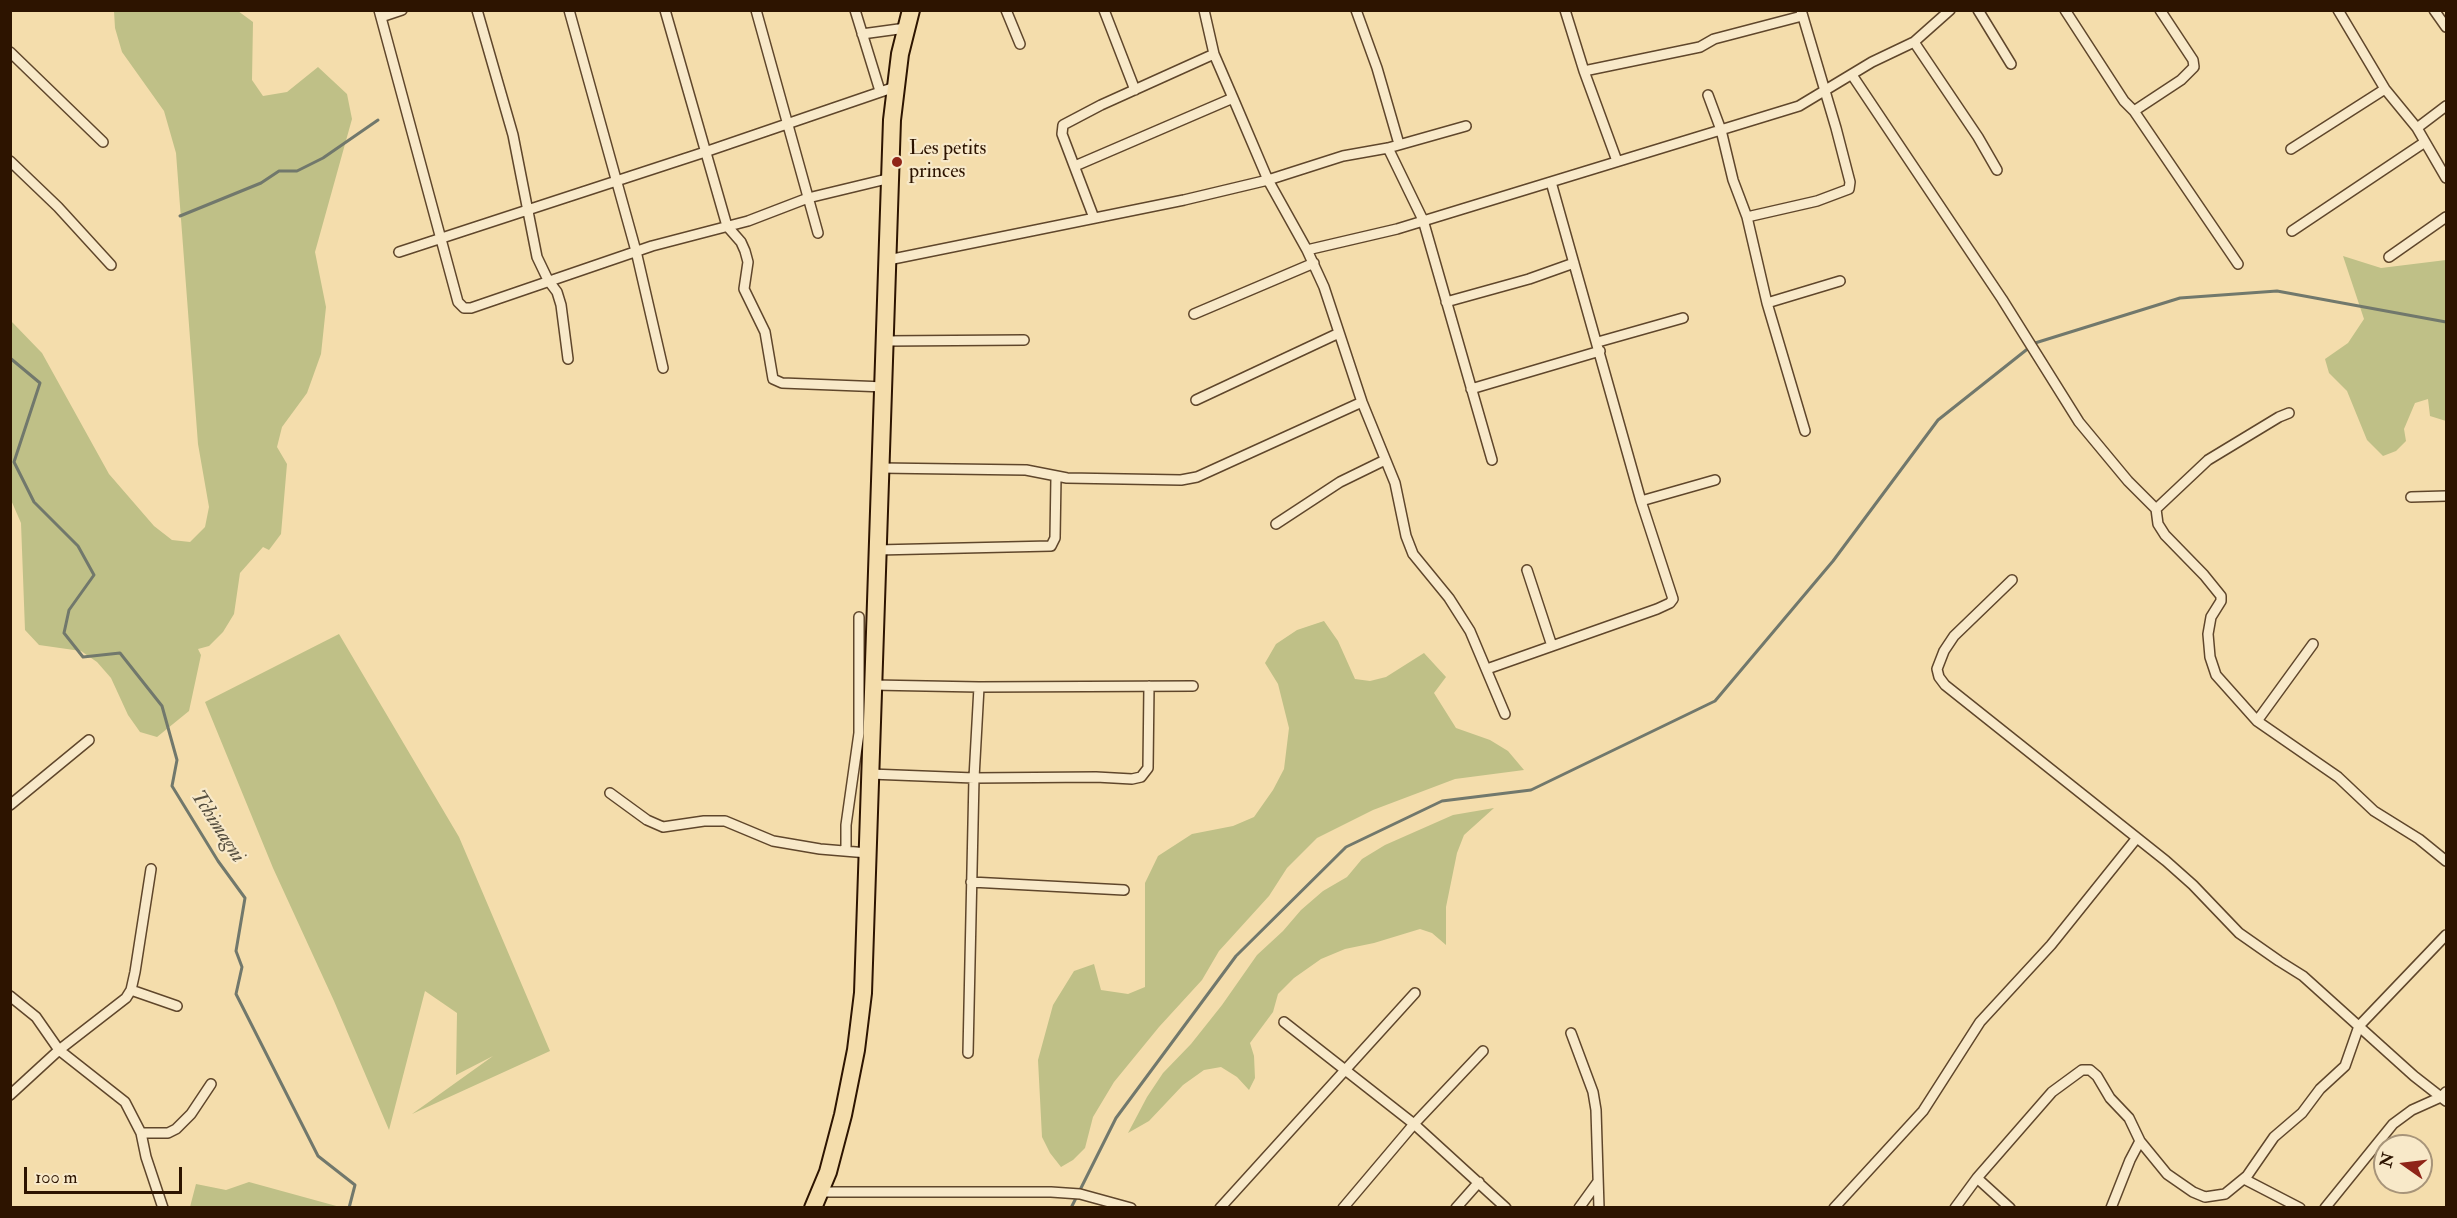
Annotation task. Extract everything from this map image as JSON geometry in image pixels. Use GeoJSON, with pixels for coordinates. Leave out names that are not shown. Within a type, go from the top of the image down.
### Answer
{"type":"FeatureCollection","features":[{"type":"Feature","properties":{"kind":"highway"},"geometry":{"type":"LineString","coordinates":[[817,1200],[834,1154],[856,1050],[863,993],[891,177],[887,89],[911,10]]}},
{"type":"Feature","properties":{"kind":"street"},"geometry":{"type":"LineString","coordinates":[[402,10],[380,14],[458,302],[464,308],[471,308],[636,251],[727,226],[808,198],[891,177]]}},
{"type":"Feature","properties":{"kind":"street"},"geometry":{"type":"LineString","coordinates":[[477,10],[513,135],[537,257],[548,280],[557,292],[561,305],[568,359]]}},
{"type":"Feature","properties":{"kind":"street"},"geometry":{"type":"LineString","coordinates":[[569,10],[636,251],[663,368]]}},
{"type":"Feature","properties":{"kind":"street"},"geometry":{"type":"LineString","coordinates":[[665,10],[727,226],[741,242],[745,251],[748,262],[744,290],[765,332],[773,379],[782,382],[885,387]]}},
{"type":"Feature","properties":{"kind":"street"},"geometry":{"type":"LineString","coordinates":[[756,10],[818,234]]}},
{"type":"Feature","properties":{"kind":"street"},"geometry":{"type":"LineString","coordinates":[[399,252],[705,152],[887,89],[862,34],[855,10]]}},
{"type":"Feature","properties":{"kind":"street"},"geometry":{"type":"LineString","coordinates":[[1006,10],[1020,44]]}},
{"type":"Feature","properties":{"kind":"street"},"geometry":{"type":"LineString","coordinates":[[1104,10],[1135,90]]}},
{"type":"Feature","properties":{"kind":"street"},"geometry":{"type":"LineString","coordinates":[[1204,10],[1214,54],[1268,180],[1314,263],[1362,402],[1395,483],[1406,536],[1413,554],[1426,568],[1470,631],[1505,714]]}},
{"type":"Feature","properties":{"kind":"street"},"geometry":{"type":"LineString","coordinates":[[1356,10],[1377,68],[1399,144]]}},
{"type":"Feature","properties":{"kind":"street"},"geometry":{"type":"LineString","coordinates":[[1565,10],[1584,71],[1617,161]]}},
{"type":"Feature","properties":{"kind":"street"},"geometry":{"type":"LineString","coordinates":[[1307,250],[1423,220],[1798,106],[1825,88],[1914,42],[1950,10]]}},
{"type":"Feature","properties":{"kind":"street"},"geometry":{"type":"LineString","coordinates":[[1978,10],[2011,64]]}},
{"type":"Feature","properties":{"kind":"street"},"geometry":{"type":"LineString","coordinates":[[2065,10],[2124,100],[2134,111],[2238,264]]}},
{"type":"Feature","properties":{"kind":"street"},"geometry":{"type":"LineString","coordinates":[[2134,111],[2181,80],[2194,67],[2193,60],[2160,10]]}},
{"type":"Feature","properties":{"kind":"street"},"geometry":{"type":"LineString","coordinates":[[2338,10],[2385,89],[2417,128],[2446,178]]}},
{"type":"Feature","properties":{"kind":"street"},"geometry":{"type":"LineString","coordinates":[[2434,10],[2446,27]]}},
{"type":"Feature","properties":{"kind":"street"},"geometry":{"type":"LineString","coordinates":[[1584,71],[1700,47],[1714,39],[1802,13],[1825,88],[1850,182],[1849,189],[1817,201],[1747,217]]}},
{"type":"Feature","properties":{"kind":"street"},"geometry":{"type":"LineString","coordinates":[[862,34],[906,28]]}},
{"type":"Feature","properties":{"kind":"street"},"geometry":{"type":"LineString","coordinates":[[1914,42],[1978,137],[1997,170]]}},
{"type":"Feature","properties":{"kind":"street"},"geometry":{"type":"LineString","coordinates":[[10,52],[103,142]]}},
{"type":"Feature","properties":{"kind":"street"},"geometry":{"type":"LineString","coordinates":[[1094,218],[1062,134],[1063,125],[1214,54]]}},
{"type":"Feature","properties":{"kind":"street"},"geometry":{"type":"LineString","coordinates":[[1852,75],[2002,299],[2079,422],[2128,481],[2156,509],[2158,524],[2165,535],[2221,596],[2221,601],[2211,617],[2210,657],[2216,675],[2257,721],[2338,777],[2374,811],[2419,839],[2446,861]]}},
{"type":"Feature","properties":{"kind":"street"},"geometry":{"type":"LineString","coordinates":[[2291,148],[2385,89]]}},
{"type":"Feature","properties":{"kind":"street"},"geometry":{"type":"LineString","coordinates":[[1708,95],[1721,130],[1733,180],[1747,217],[1767,303],[1805,431]]}},
{"type":"Feature","properties":{"kind":"street"},"geometry":{"type":"LineString","coordinates":[[1076,166],[1233,98]]}},
{"type":"Feature","properties":{"kind":"street"},"geometry":{"type":"LineString","coordinates":[[2417,128],[2446,106]]}},
{"type":"Feature","properties":{"kind":"street"},"geometry":{"type":"LineString","coordinates":[[888,260],[1268,180],[1343,156],[1388,148],[1466,126]]}},
{"type":"Feature","properties":{"kind":"street"},"geometry":{"type":"LineString","coordinates":[[2292,231],[2425,142]]}},
{"type":"Feature","properties":{"kind":"street"},"geometry":{"type":"LineString","coordinates":[[1388,148],[1423,220],[1492,460]]}},
{"type":"Feature","properties":{"kind":"street"},"geometry":{"type":"LineString","coordinates":[[10,161],[58,207],[111,264]]}},
{"type":"Feature","properties":{"kind":"street"},"geometry":{"type":"LineString","coordinates":[[1487,669],[1665,606],[1672,599],[1641,501],[1551,182]]}},
{"type":"Feature","properties":{"kind":"street"},"geometry":{"type":"LineString","coordinates":[[2389,257],[2446,218]]}},
{"type":"Feature","properties":{"kind":"street"},"geometry":{"type":"LineString","coordinates":[[1194,314],[1314,263]]}},
{"type":"Feature","properties":{"kind":"street"},"geometry":{"type":"LineString","coordinates":[[1446,302],[1529,279],[1574,263]]}},
{"type":"Feature","properties":{"kind":"street"},"geometry":{"type":"LineString","coordinates":[[1767,303],[1840,281]]}},
{"type":"Feature","properties":{"kind":"street"},"geometry":{"type":"LineString","coordinates":[[1471,390],[1683,318]]}},
{"type":"Feature","properties":{"kind":"street"},"geometry":{"type":"LineString","coordinates":[[1196,399],[1339,333]]}},
{"type":"Feature","properties":{"kind":"street"},"geometry":{"type":"LineString","coordinates":[[885,341],[1024,340]]}},
{"type":"Feature","properties":{"kind":"street"},"geometry":{"type":"LineString","coordinates":[[880,468],[1034,471],[1056,477],[1181,480],[1197,477],[1362,402]]}},
{"type":"Feature","properties":{"kind":"street"},"geometry":{"type":"LineString","coordinates":[[2156,509],[2208,460],[2279,417],[2289,414]]}},
{"type":"Feature","properties":{"kind":"street"},"geometry":{"type":"LineString","coordinates":[[1276,524],[1340,482],[1385,460]]}},
{"type":"Feature","properties":{"kind":"street"},"geometry":{"type":"LineString","coordinates":[[877,550],[1051,546],[1055,538],[1056,477]]}},
{"type":"Feature","properties":{"kind":"street"},"geometry":{"type":"LineString","coordinates":[[1641,501],[1715,480]]}},
{"type":"Feature","properties":{"kind":"street"},"geometry":{"type":"LineString","coordinates":[[2411,497],[2446,496]]}},
{"type":"Feature","properties":{"kind":"street"},"geometry":{"type":"LineString","coordinates":[[1527,570],[1552,646]]}},
{"type":"Feature","properties":{"kind":"street"},"geometry":{"type":"LineString","coordinates":[[2012,580],[1954,636],[1939,663],[1939,677],[1945,685],[2193,885],[2239,933],[2279,962],[2303,975],[2414,1076],[2445,1097]]}},
{"type":"Feature","properties":{"kind":"street"},"geometry":{"type":"LineString","coordinates":[[846,851],[846,825],[859,733],[859,617]]}},
{"type":"Feature","properties":{"kind":"street"},"geometry":{"type":"LineString","coordinates":[[2257,721],[2313,644]]}},
{"type":"Feature","properties":{"kind":"street"},"geometry":{"type":"LineString","coordinates":[[873,686],[1193,686]]}},
{"type":"Feature","properties":{"kind":"street"},"geometry":{"type":"LineString","coordinates":[[870,774],[974,778],[1132,779],[1141,777],[1148,768],[1149,686]]}},
{"type":"Feature","properties":{"kind":"street"},"geometry":{"type":"LineString","coordinates":[[968,1053],[974,778],[979,687]]}},
{"type":"Feature","properties":{"kind":"street"},"geometry":{"type":"LineString","coordinates":[[10,805],[89,740]]}},
{"type":"Feature","properties":{"kind":"street"},"geometry":{"type":"LineString","coordinates":[[610,793],[647,820],[663,827],[704,821],[726,821],[773,841],[868,853]]}},
{"type":"Feature","properties":{"kind":"street"},"geometry":{"type":"LineString","coordinates":[[1834,1208],[1923,1111],[1980,1022],[2051,945],[2136,839]]}},
{"type":"Feature","properties":{"kind":"street"},"geometry":{"type":"LineString","coordinates":[[10,1095],[59,1050],[118,1005],[131,990],[151,868]]}},
{"type":"Feature","properties":{"kind":"street"},"geometry":{"type":"LineString","coordinates":[[971,882],[1124,890]]}},
{"type":"Feature","properties":{"kind":"street"},"geometry":{"type":"LineString","coordinates":[[1955,1208],[1977,1178],[2052,1092],[2082,1070],[2090,1070],[2097,1076],[2110,1098],[2129,1118],[2140,1141],[2167,1174],[2193,1192],[2205,1197],[2225,1194],[2244,1179],[2274,1137],[2302,1113],[2320,1089],[2345,1066],[2360,1026],[2446,935]]}},
{"type":"Feature","properties":{"kind":"street"},"geometry":{"type":"LineString","coordinates":[[131,990],[177,1006]]}},
{"type":"Feature","properties":{"kind":"street"},"geometry":{"type":"LineString","coordinates":[[1220,1208],[1415,993]]}},
{"type":"Feature","properties":{"kind":"street"},"geometry":{"type":"LineString","coordinates":[[10,996],[36,1017],[59,1050],[125,1102],[141,1133],[146,1157],[163,1208]]}},
{"type":"Feature","properties":{"kind":"street"},"geometry":{"type":"LineString","coordinates":[[1284,1022],[1414,1124],[1506,1208]]}},
{"type":"Feature","properties":{"kind":"street"},"geometry":{"type":"LineString","coordinates":[[1571,1033],[1593,1092],[1596,1110],[1599,1131],[1597,1183],[1599,1208]]}},
{"type":"Feature","properties":{"kind":"street"},"geometry":{"type":"LineString","coordinates":[[1343,1208],[1414,1124],[1483,1051]]}},
{"type":"Feature","properties":{"kind":"street"},"geometry":{"type":"LineString","coordinates":[[141,1133],[168,1133],[176,1129],[191,1114],[211,1084]]}},
{"type":"Feature","properties":{"kind":"street"},"geometry":{"type":"LineString","coordinates":[[2325,1208],[2393,1124],[2412,1110],[2445,1097]]}},
{"type":"Feature","properties":{"kind":"street"},"geometry":{"type":"LineString","coordinates":[[2111,1208],[2140,1141]]}},
{"type":"Feature","properties":{"kind":"street"},"geometry":{"type":"LineString","coordinates":[[1977,1178],[2010,1208]]}},
{"type":"Feature","properties":{"kind":"street"},"geometry":{"type":"LineString","coordinates":[[2244,1179],[2300,1208]]}},
{"type":"Feature","properties":{"kind":"street"},"geometry":{"type":"LineString","coordinates":[[1456,1208],[1479,1182]]}},
{"type":"Feature","properties":{"kind":"street"},"geometry":{"type":"LineString","coordinates":[[1579,1208],[1597,1183]]}},
{"type":"Feature","properties":{"kind":"street"},"geometry":{"type":"LineString","coordinates":[[817,1200],[1051,1192],[1080,1194],[1131,1208]]}},
{"type":"Feature","properties":{"kind":"green space"},"geometry":{"type":"Polygon","coordinates":[[[114,11],[238,11],[253,22],[252,80],[263,96],[287,92],[318,67],[347,94],[352,119],[315,252],[326,307],[321,354],[307,393],[282,427],[277,447],[287,464],[281,534],[269,550],[263,547],[240,573],[234,614],[223,632],[209,646],[198,649],[201,655],[189,711],[157,737],[140,732],[128,715],[111,678],[97,662],[81,651],[39,645],[25,630],[21,523],[11,500],[11,321],[42,353],[109,474],[154,526],[172,540],[190,542],[205,527],[209,507],[198,444],[176,153],[164,111],[122,52],[115,28],[114,11]]]}},
{"type":"Feature","properties":{"kind":"green space"},"geometry":{"type":"Polygon","coordinates":[[[2343,256],[2381,268],[2446,260],[2446,421],[2430,416],[2428,399],[2415,403],[2404,429],[2406,441],[2396,451],[2383,456],[2367,440],[2347,391],[2329,373],[2325,359],[2348,343],[2364,319],[2343,256]]]}},
{"type":"Feature","properties":{"kind":"green space"},"geometry":{"type":"Polygon","coordinates":[[[1324,621],[1338,641],[1355,679],[1370,681],[1386,677],[1424,653],[1446,677],[1434,693],[1456,728],[1490,740],[1508,751],[1524,770],[1455,779],[1373,810],[1317,838],[1287,868],[1269,896],[1219,951],[1202,980],[1159,1027],[1114,1082],[1093,1117],[1085,1148],[1073,1160],[1061,1167],[1050,1153],[1042,1137],[1038,1060],[1053,1005],[1074,971],[1094,964],[1101,990],[1128,994],[1145,987],[1145,883],[1158,856],[1192,834],[1233,826],[1254,817],[1273,790],[1284,769],[1289,728],[1278,684],[1265,663],[1276,644],[1297,630],[1324,621]]]}},
{"type":"Feature","properties":{"kind":"green space"},"geometry":{"type":"Polygon","coordinates":[[[339,634],[459,837],[550,1051],[412,1114],[493,1056],[456,1075],[457,1013],[425,991],[389,1130],[334,1001],[273,868],[205,702],[339,634]]]}},
{"type":"Feature","properties":{"kind":"green space"},"geometry":{"type":"Polygon","coordinates":[[[1494,808],[1464,835],[1457,853],[1446,907],[1446,945],[1432,933],[1420,929],[1345,949],[1321,959],[1294,978],[1278,994],[1273,1012],[1250,1043],[1254,1056],[1255,1078],[1249,1090],[1237,1077],[1221,1067],[1204,1070],[1183,1085],[1149,1121],[1128,1133],[1163,1073],[1191,1044],[1257,955],[1283,931],[1301,910],[1323,891],[1347,877],[1362,859],[1385,845],[1453,815],[1494,808]]]}},
{"type":"Feature","properties":{"kind":"green space"},"geometry":{"type":"Polygon","coordinates":[[[249,1182],[340,1207],[190,1207],[196,1184],[226,1190],[249,1182]]]}},
{"type":"Feature","properties":{"kind":"waterway"},"geometry":{"type":"LineString","coordinates":[[180,216],[261,183],[279,171],[297,171],[323,158],[378,120]]}},
{"type":"Feature","properties":{"kind":"waterway"},"geometry":{"type":"LineString","coordinates":[[1071,1208],[1116,1118],[1236,956],[1346,847],[1442,801],[1531,790],[1715,701],[1833,561],[1938,420],[2035,343],[2180,298],[2277,291],[2446,322]]}},
{"type":"Feature","properties":{"kind":"waterway","name":"Tchimagni"},"geometry":{"type":"LineString","coordinates":[[10,358],[40,383],[14,462],[34,502],[78,546],[94,575],[69,610],[64,633],[83,657],[120,653],[162,706],[177,760],[172,786],[218,861],[245,898],[236,951],[242,967],[236,994],[318,1156],[355,1185],[349,1208]]}},
{"type":"Feature","properties":{"kind":"place","name":"Les petits princes"},"geometry":{"type":"Point","coordinates":[897,162]}}]}
